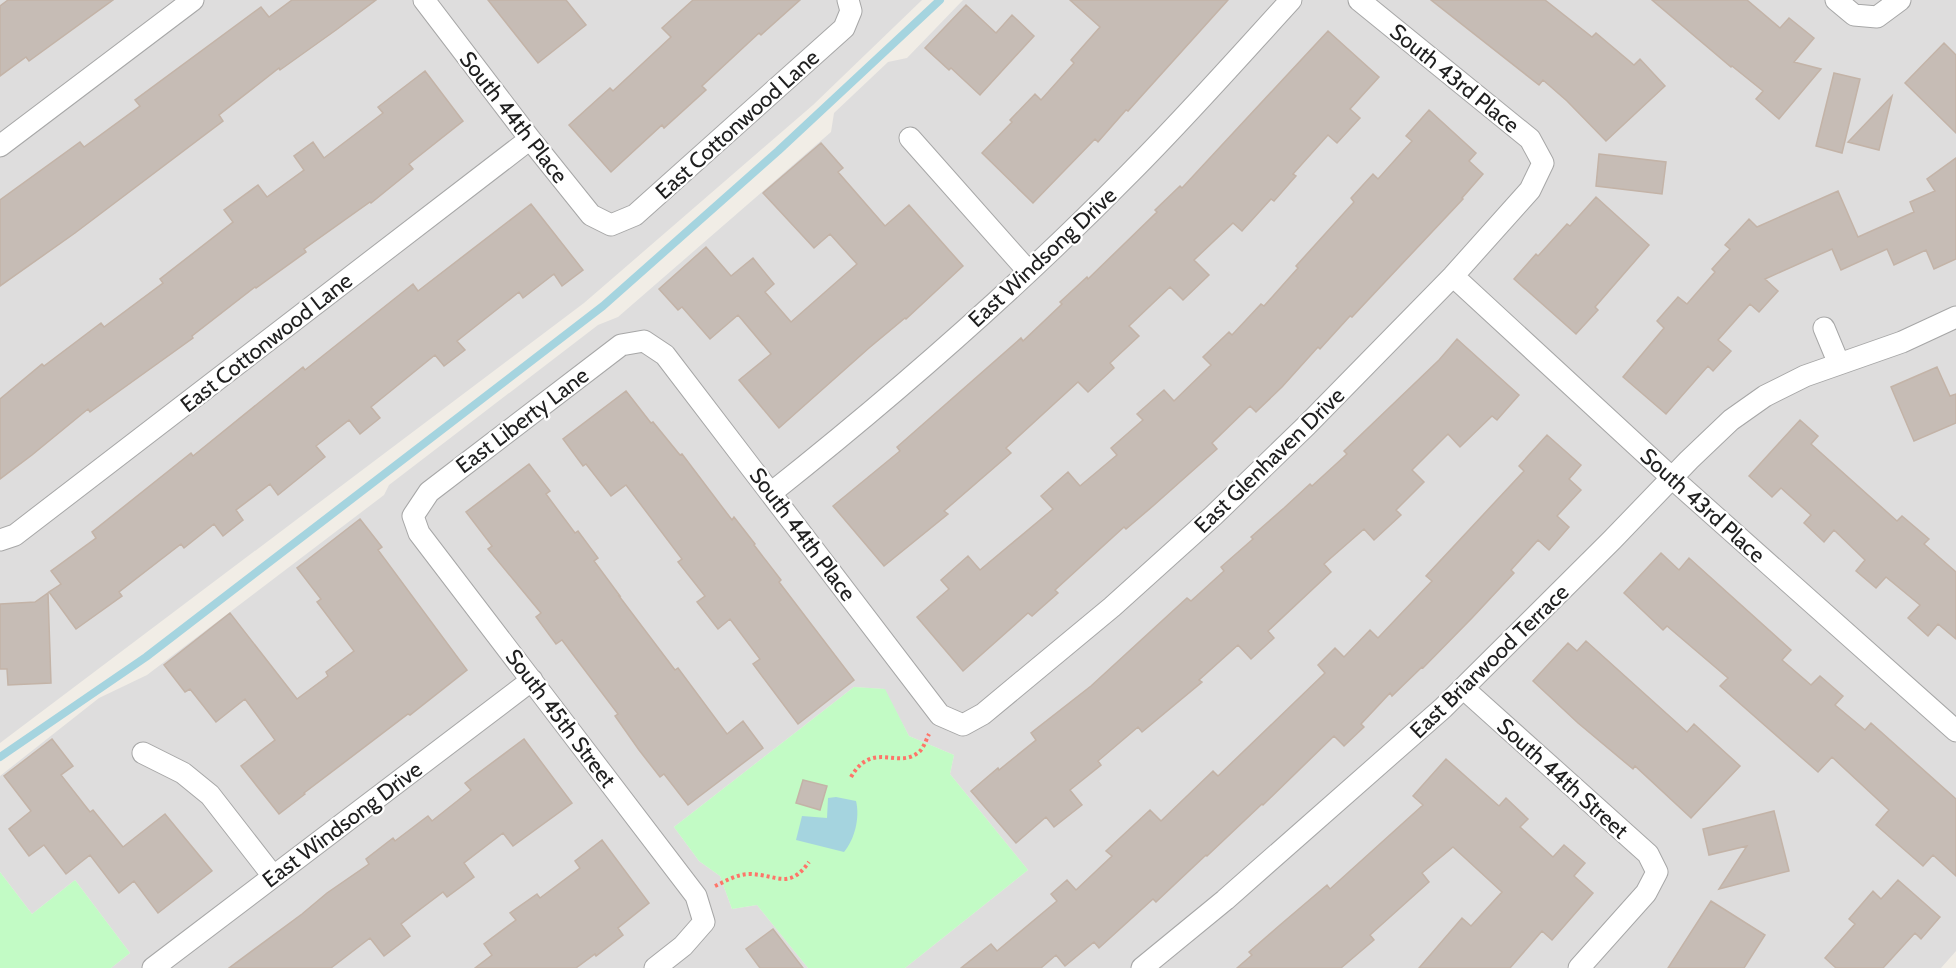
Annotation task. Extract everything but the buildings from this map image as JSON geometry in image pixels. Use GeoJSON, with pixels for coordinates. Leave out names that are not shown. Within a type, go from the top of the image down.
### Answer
{"type":"FeatureCollection","features":[{"type":"Feature","properties":{"kind":"street"},"geometry":{"type":"LineString","coordinates":[[0,146],[193,0]]}},
{"type":"Feature","properties":{"kind":"street","name":"South 44th Place"},"geometry":{"type":"LineString","coordinates":[[424,0],[591,215],[611,225]]}},
{"type":"Feature","properties":{"kind":"street","name":"East Windsong Drive"},"geometry":{"type":"LineString","coordinates":[[771,493],[945,348],[1028,271],[1130,173],[1291,0]]}},
{"type":"Feature","properties":{"kind":"street","name":"South 43rd Place"},"geometry":{"type":"LineString","coordinates":[[1359,0],[1530,139],[1543,163]]}},
{"type":"Feature","properties":{"kind":"street"},"geometry":{"type":"LineString","coordinates":[[1836,0],[1854,15],[1877,17],[1900,0]]}},
{"type":"Feature","properties":{"kind":"street","name":"East Cottonwood Lane"},"geometry":{"type":"LineString","coordinates":[[611,225],[635,214],[644,207],[844,28],[850,6]]}},
{"type":"Feature","properties":{"kind":"street"},"geometry":{"type":"LineString","coordinates":[[909,138],[1028,271]]}},
{"type":"Feature","properties":{"kind":"street","name":"East Cottonwood Lane"},"geometry":{"type":"LineString","coordinates":[[0,540],[15,535],[530,139]]}},
{"type":"Feature","properties":{"kind":"street","name":"East Glenhaven Drive"},"geometry":{"type":"LineString","coordinates":[[963,725],[983,714],[1112,607],[1213,516],[1307,425],[1453,276],[1530,190],[1543,163]]}},
{"type":"Feature","properties":{"kind":"street","name":"South 43rd Place"},"geometry":{"type":"LineString","coordinates":[[1453,276],[1672,478],[1956,731]]}},
{"type":"Feature","properties":{"kind":"street","name":"East Briarwood Terrace"},"geometry":{"type":"LineString","coordinates":[[1142,968],[1226,900],[1312,825],[1463,688],[1731,420],[1765,396],[1804,376],[1902,342],[1956,317]]}},
{"type":"Feature","properties":{"kind":"street"},"geometry":{"type":"LineString","coordinates":[[1824,328],[1839,364]]}},
{"type":"Feature","properties":{"kind":"street","name":"South 44th Place"},"geometry":{"type":"LineString","coordinates":[[644,341],[665,355],[940,715],[963,725]]}},
{"type":"Feature","properties":{"kind":"street","name":"East Liberty Lane"},"geometry":{"type":"LineString","coordinates":[[413,516],[429,492],[621,345],[644,341]]}},
{"type":"Feature","properties":{"kind":"street","name":"South 45th Street"},"geometry":{"type":"LineString","coordinates":[[413,516],[419,533],[696,896],[704,922],[683,946],[655,968]]}},
{"type":"Feature","properties":{"kind":"street","name":"East Windsong Drive"},"geometry":{"type":"LineString","coordinates":[[153,968],[532,680]]}},
{"type":"Feature","properties":{"kind":"street","name":"South 44th Street"},"geometry":{"type":"LineString","coordinates":[[1463,688],[1648,854],[1658,872],[1646,893],[1579,968]]}},
{"type":"Feature","properties":{"kind":"street"},"geometry":{"type":"LineString","coordinates":[[143,753],[183,773],[210,795],[273,876]]}},
{"type":"Feature","properties":{"kind":"path"},"geometry":{"type":"LineString","coordinates":[[851,777],[860,765],[870,759],[879,756],[902,758],[914,755],[921,750],[940,715]]}},
{"type":"Feature","properties":{"kind":"path"},"geometry":{"type":"LineString","coordinates":[[696,896],[738,876],[762,875],[783,880],[793,878],[809,862]]}},
{"type":"Feature","properties":{"kind":"shaded area"},"geometry":{"type":"Polygon","coordinates":[[[0,0],[922,0],[813,105],[584,303],[0,743],[0,0]]]}},
{"type":"Feature","properties":{"kind":"shaded area"},"geometry":{"type":"Polygon","coordinates":[[[963,0],[1956,0],[1956,951],[1941,968],[905,968],[1028,870],[950,774],[954,755],[909,736],[884,689],[854,687],[674,827],[699,861],[720,876],[732,909],[757,905],[808,968],[111,968],[130,953],[75,880],[32,914],[0,872],[0,776],[99,698],[147,675],[384,495],[389,485],[598,325],[618,317],[831,132],[834,113],[888,62],[907,58],[963,0]]]}},
{"type":"Feature","properties":{"kind":"green space"},"geometry":{"type":"Polygon","coordinates":[[[854,687],[885,689],[909,736],[954,755],[950,774],[1028,870],[905,968],[808,968],[757,905],[732,909],[720,876],[699,861],[674,827],[854,687]]]}},
{"type":"Feature","properties":{"kind":"green space"},"geometry":{"type":"Polygon","coordinates":[[[0,872],[32,914],[75,880],[130,953],[111,968],[0,968],[0,872]]]}},
{"type":"Feature","properties":{"kind":"water"},"geometry":{"type":"Polygon","coordinates":[[[836,797],[856,801],[857,807],[854,834],[844,852],[796,840],[802,816],[827,818],[828,798],[836,797]]]}},
{"type":"Feature","properties":{"kind":"waterway"},"geometry":{"type":"LineString","coordinates":[[0,757],[146,657],[603,306],[778,151],[940,0]]}}]}
